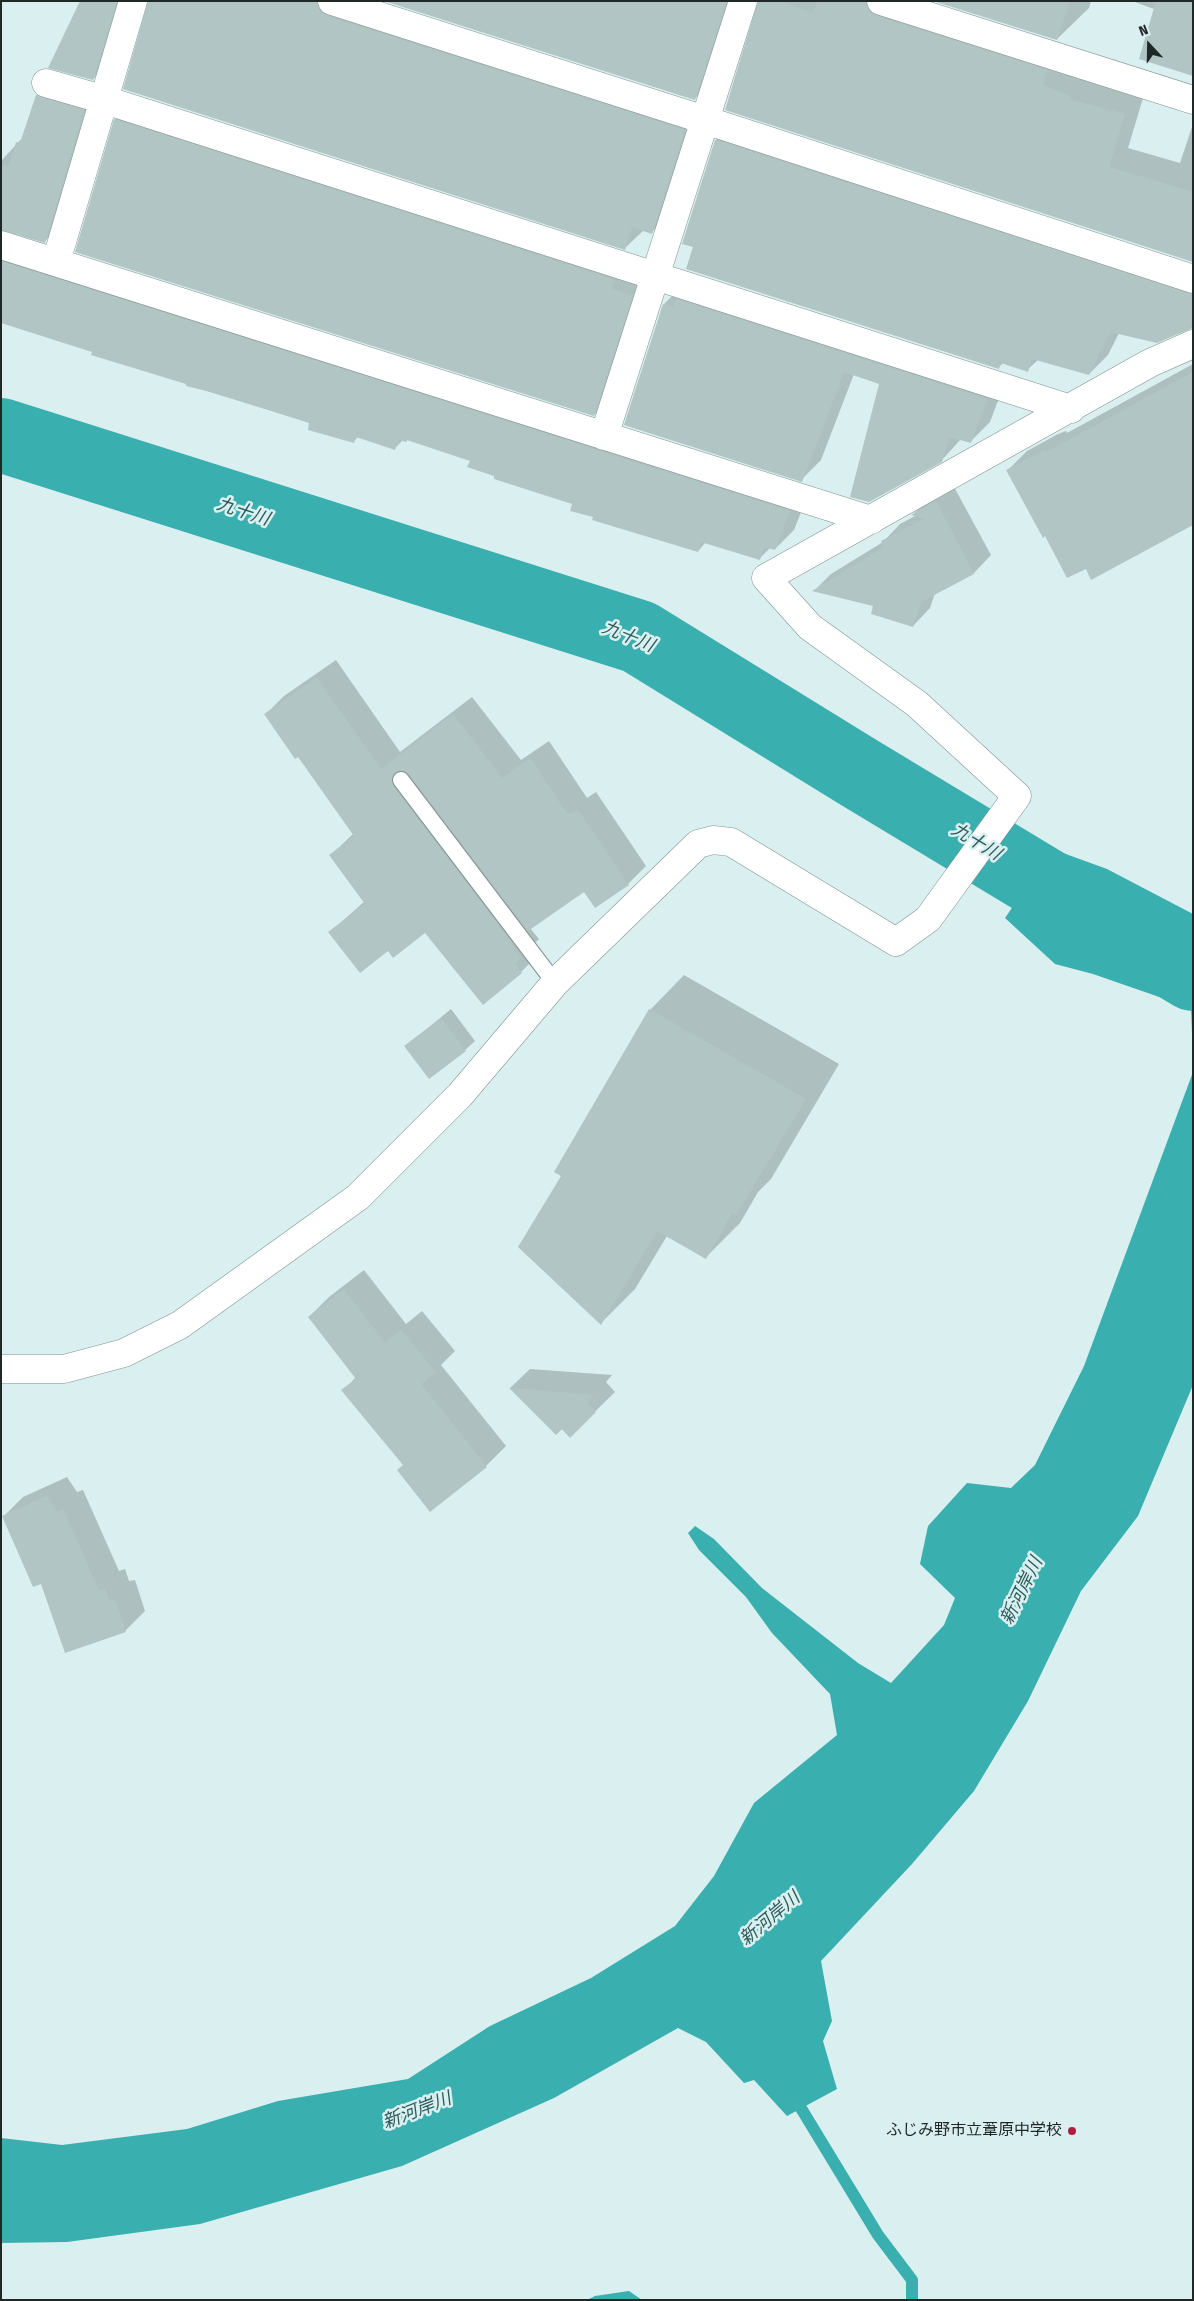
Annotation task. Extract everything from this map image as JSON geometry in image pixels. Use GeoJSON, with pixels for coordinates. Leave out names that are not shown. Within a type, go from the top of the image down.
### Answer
{"type":"FeatureCollection","features":[{"type":"Feature","properties":{"kind":"street"},"geometry":{"type":"LineString","coordinates":[[56,262],[133,1]]}},
{"type":"Feature","properties":{"kind":"street"},"geometry":{"type":"LineString","coordinates":[[332,1],[1193,279]]}},
{"type":"Feature","properties":{"kind":"street"},"geometry":{"type":"LineString","coordinates":[[604,436],[743,1]]}},
{"type":"Feature","properties":{"kind":"street"},"geometry":{"type":"LineString","coordinates":[[881,1],[1193,100]]}},
{"type":"Feature","properties":{"kind":"street"},"geometry":{"type":"LineString","coordinates":[[46,83],[1071,409]]}},
{"type":"Feature","properties":{"kind":"street"},"geometry":{"type":"LineString","coordinates":[[1,244],[871,520]]}},
{"type":"Feature","properties":{"kind":"street"},"geometry":{"type":"LineString","coordinates":[[1,1369],[64,1369],[124,1353],[180,1325],[358,1197],[460,1095],[555,984],[698,844],[714,840],[731,842],[896,942],[928,919],[997,821],[1017,796],[916,704],[810,627],[766,578],[1071,409],[1150,363],[1193,344]]}},
{"type":"Feature","properties":{"kind":"lane"},"geometry":{"type":"LineString","coordinates":[[401,780],[555,984]]}},
{"type":"Feature","properties":{"kind":"water"},"geometry":{"type":"Polygon","coordinates":[[[1052,849],[1107,869],[1193,914],[1193,1057],[1191,1008],[1093,974],[1055,964],[1005,918],[1052,849]]]}},
{"type":"Feature","properties":{"kind":"water","name":"新河岸川"},"geometry":{"type":"Polygon","coordinates":[[[1193,1072],[1193,1385],[1138,1516],[1081,1591],[1028,1701],[974,1791],[912,1864],[821,1961],[832,2021],[823,2041],[837,2089],[787,2116],[754,2080],[744,2083],[706,2042],[678,2028],[554,2098],[402,2166],[200,2224],[67,2242],[1,2243],[1,2138],[62,2145],[187,2129],[278,2101],[408,2079],[490,2026],[591,1978],[675,1926],[714,1876],[754,1803],[837,1735],[830,1694],[772,1633],[746,1597],[699,1550],[688,1533],[695,1526],[714,1539],[762,1588],[858,1663],[891,1683],[944,1625],[955,1598],[920,1564],[928,1526],[967,1483],[1011,1488],[1035,1465],[1084,1366],[1193,1072]]]}},
{"type":"Feature","properties":{"kind":"water"},"geometry":{"type":"Polygon","coordinates":[[[629,2291],[642,2300],[587,2300],[595,2296],[629,2291]]]}},
{"type":"Feature","properties":{"kind":"building"},"geometry":{"type":"Polygon","coordinates":[[[80,1],[117,1],[93,80],[48,68],[80,1]]]}},
{"type":"Feature","properties":{"kind":"building"},"geometry":{"type":"Polygon","coordinates":[[[148,1],[317,1],[320,11],[327,16],[685,130],[652,234],[632,227],[625,250],[123,89],[148,1]]]}},
{"type":"Feature","properties":{"kind":"building"},"geometry":{"type":"Polygon","coordinates":[[[384,1],[727,1],[695,100],[384,1]]]}},
{"type":"Feature","properties":{"kind":"building"},"geometry":{"type":"Polygon","coordinates":[[[758,1],[780,1],[813,13],[818,1],[866,1],[869,11],[876,16],[1047,70],[1043,85],[1068,95],[1072,100],[1125,114],[1109,167],[1193,192],[1193,262],[725,110],[758,1]]]}},
{"type":"Feature","properties":{"kind":"building"},"geometry":{"type":"Polygon","coordinates":[[[933,1],[1070,1],[1057,40],[933,1]]]}},
{"type":"Feature","properties":{"kind":"building"},"geometry":{"type":"Polygon","coordinates":[[[1156,1],[1193,1],[1193,76],[1139,59],[1156,1]]]}},
{"type":"Feature","properties":{"kind":"building"},"geometry":{"type":"Polygon","coordinates":[[[36,95],[84,110],[45,243],[1,230],[1,164],[9,166],[16,142],[20,143],[36,95]]]}},
{"type":"Feature","properties":{"kind":"building"},"geometry":{"type":"Polygon","coordinates":[[[114,119],[615,280],[612,289],[633,295],[594,416],[75,252],[114,119]]]}},
{"type":"Feature","properties":{"kind":"building"},"geometry":{"type":"Polygon","coordinates":[[[715,140],[1193,294],[1193,317],[1189,329],[1157,343],[1110,332],[1089,375],[1032,359],[1028,372],[1001,363],[999,369],[686,269],[693,247],[682,244],[715,140]]]}},
{"type":"Feature","properties":{"kind":"building"},"geometry":{"type":"Polygon","coordinates":[[[1,261],[790,511],[775,550],[764,547],[760,560],[701,542],[698,552],[592,520],[593,517],[570,511],[572,504],[494,479],[494,476],[467,467],[470,461],[407,440],[407,442],[398,440],[395,450],[356,437],[354,443],[308,430],[309,423],[215,393],[186,386],[186,384],[91,355],[92,352],[1,323],[1,261]]]}},
{"type":"Feature","properties":{"kind":"building"},"geometry":{"type":"Polygon","coordinates":[[[676,299],[987,399],[971,443],[949,437],[942,462],[869,502],[850,497],[879,384],[844,372],[802,482],[624,425],[663,304],[674,307],[676,299]]]}},
{"type":"Feature","properties":{"kind":"building"},"geometry":{"type":"Polygon","coordinates":[[[1193,372],[1193,525],[1091,580],[1086,569],[1067,578],[1006,470],[1046,450],[1047,452],[1193,372]]]}},
{"type":"Feature","properties":{"kind":"building"},"geometry":{"type":"Polygon","coordinates":[[[936,501],[974,574],[921,602],[913,627],[871,614],[873,606],[812,591],[884,547],[881,541],[924,519],[911,515],[936,501]]]}},
{"type":"Feature","properties":{"kind":"building"},"geometry":{"type":"Polygon","coordinates":[[[317,678],[381,769],[453,714],[502,778],[530,758],[568,815],[578,810],[629,885],[595,908],[584,892],[528,931],[409,774],[399,770],[392,777],[393,786],[512,943],[510,944],[521,958],[515,963],[522,973],[483,1005],[425,933],[393,958],[388,951],[360,973],[328,932],[365,904],[329,855],[354,836],[298,757],[295,759],[264,714],[317,678]]]}},
{"type":"Feature","properties":{"kind":"building"},"geometry":{"type":"Polygon","coordinates":[[[649,1009],[806,1099],[736,1215],[732,1213],[706,1259],[657,1231],[601,1325],[518,1247],[561,1176],[554,1172],[649,1009]]]}},
{"type":"Feature","properties":{"kind":"building"},"geometry":{"type":"Polygon","coordinates":[[[441,1018],[466,1051],[429,1079],[404,1046],[441,1018]]]}},
{"type":"Feature","properties":{"kind":"building"},"geometry":{"type":"Polygon","coordinates":[[[344,1289],[385,1343],[401,1330],[436,1372],[421,1384],[487,1467],[430,1512],[397,1470],[403,1465],[341,1390],[356,1379],[308,1317],[344,1289]]]}},
{"type":"Feature","properties":{"kind":"building"},"geometry":{"type":"Polygon","coordinates":[[[509,1388],[594,1395],[587,1403],[596,1412],[570,1438],[562,1429],[556,1435],[509,1388]]]}},
{"type":"Feature","properties":{"kind":"building"},"geometry":{"type":"Polygon","coordinates":[[[47,1496],[57,1512],[63,1509],[99,1591],[105,1588],[109,1601],[115,1599],[126,1632],[65,1653],[41,1584],[33,1587],[2,1516],[47,1496]]]}},
{"type":"Feature","properties":{"kind":"waterway","name":"九十川"},"geometry":{"type":"LineString","coordinates":[[1,435],[639,637],[858,772],[1193,974]]}},
{"type":"Feature","properties":{"kind":"waterway"},"geometry":{"type":"LineString","coordinates":[[793,2095],[878,2235],[912,2280],[912,2300]]}},
{"type":"Feature","properties":{"kind":"place","name":"ふじみ野市立葦原中学校"},"geometry":{"type":"Point","coordinates":[1072,2131]}}]}
